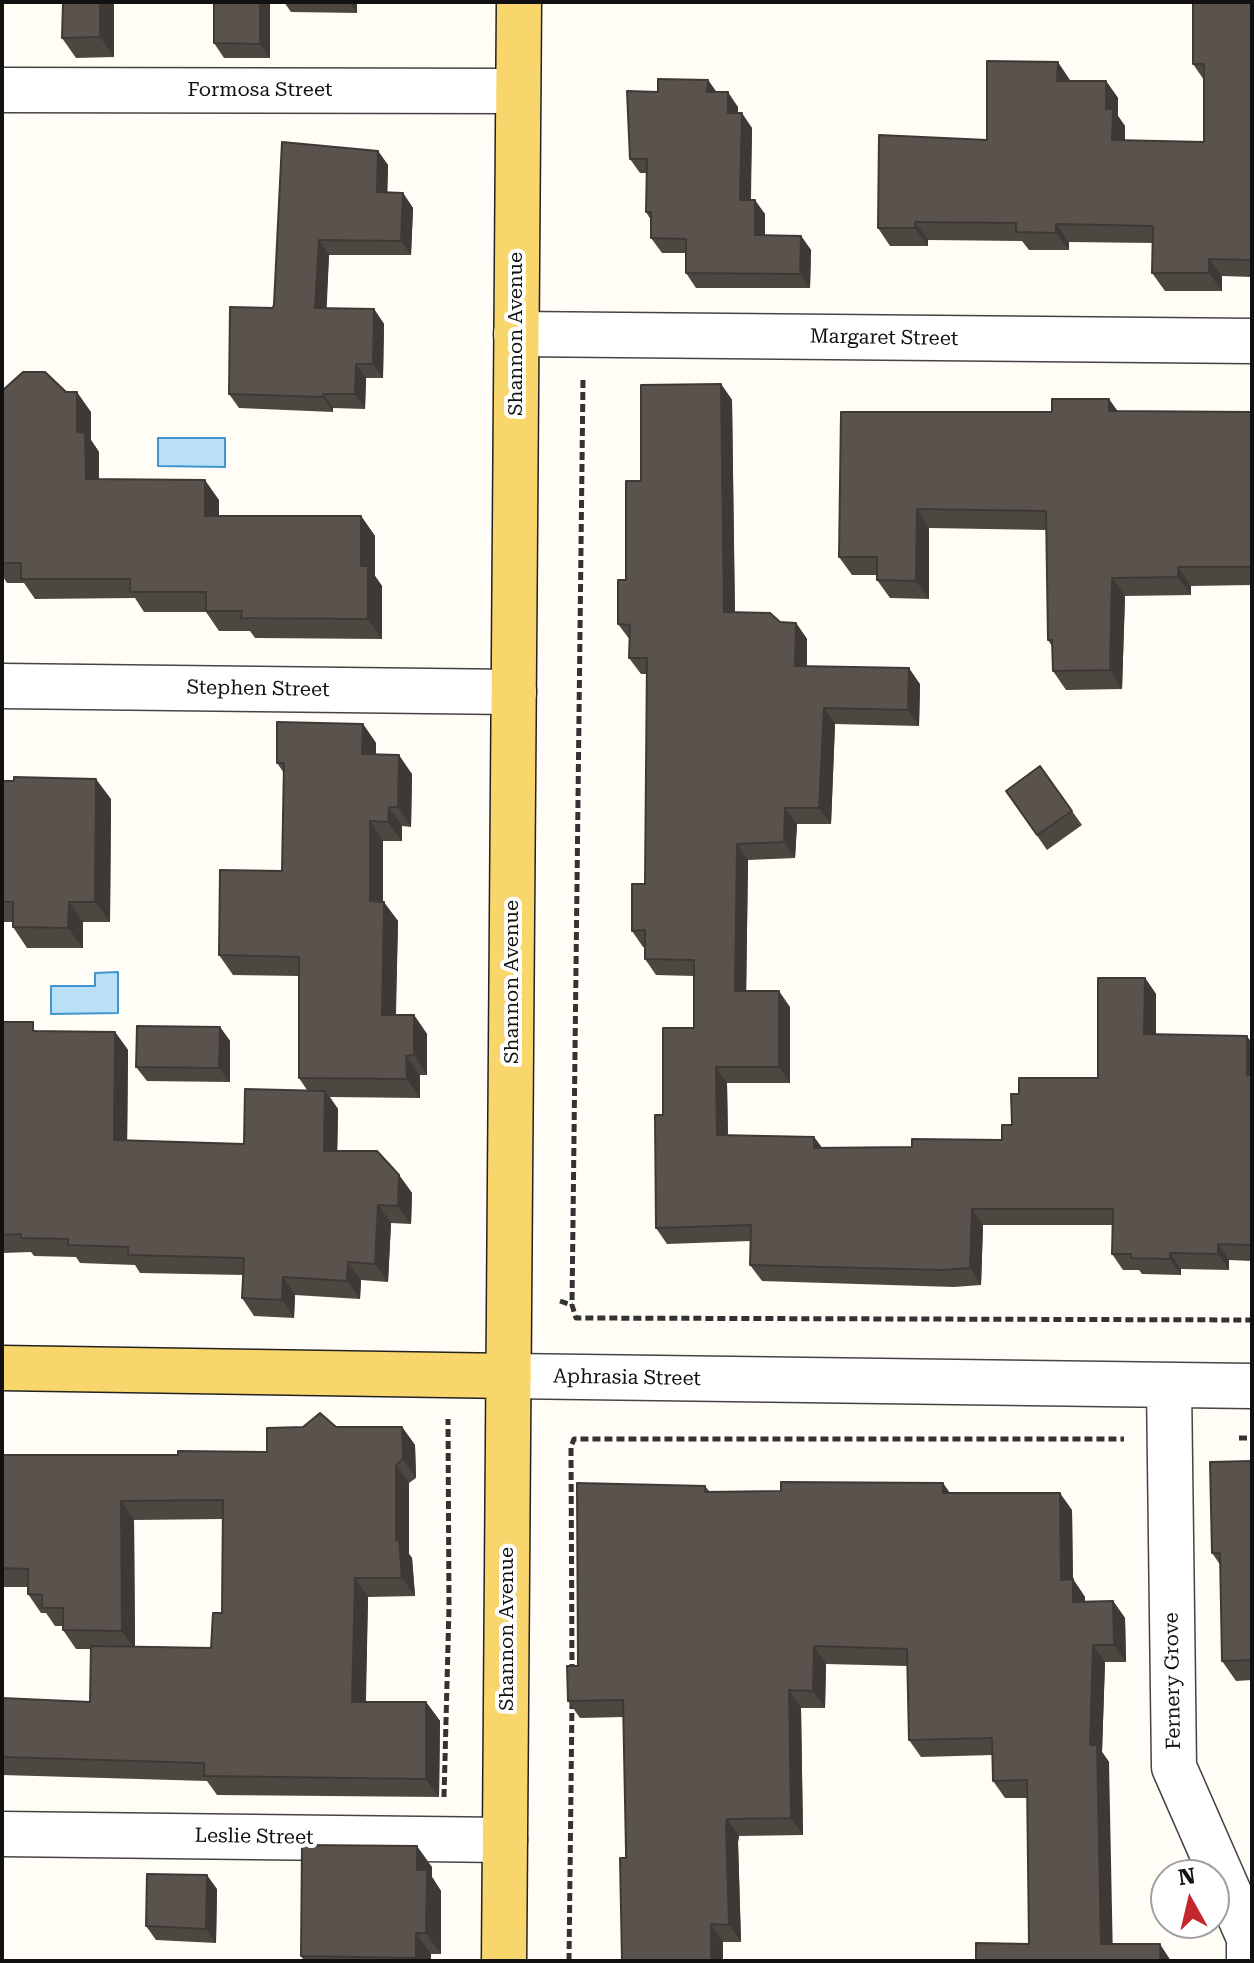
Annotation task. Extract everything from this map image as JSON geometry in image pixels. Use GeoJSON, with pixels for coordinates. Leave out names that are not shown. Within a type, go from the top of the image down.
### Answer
{"type":"FeatureCollection","features":[{"type":"Feature","properties":{"kind":"main road","name":"Shannon Avenue"},"geometry":{"type":"LineString","coordinates":[[504,1961],[519,2]]}},
{"type":"Feature","properties":{"kind":"main road","name":"Aphrasia Street"},"geometry":{"type":"LineString","coordinates":[[2,1368],[509,1376]]}},
{"type":"Feature","properties":{"kind":"street","name":"Formosa Street"},"geometry":{"type":"LineString","coordinates":[[2,90],[518,91]]}},
{"type":"Feature","properties":{"kind":"street","name":"Margaret Street"},"geometry":{"type":"LineString","coordinates":[[516,334],[1252,341]]}},
{"type":"Feature","properties":{"kind":"street","name":"Stephen Street"},"geometry":{"type":"LineString","coordinates":[[2,686],[514,692]]}},
{"type":"Feature","properties":{"kind":"street","name":"Aphrasia Street"},"geometry":{"type":"LineString","coordinates":[[509,1376],[1252,1386]]}},
{"type":"Feature","properties":{"kind":"street","name":"Fernery Grove"},"geometry":{"type":"LineString","coordinates":[[1169,1386],[1174,1767],[1249,1938],[1249,1961]]}},
{"type":"Feature","properties":{"kind":"street","name":"Leslie Street"},"geometry":{"type":"LineString","coordinates":[[2,1834],[505,1840]]}},
{"type":"Feature","properties":{"kind":"path"},"geometry":{"type":"LineString","coordinates":[[583,335],[572,1305],[576,1318],[1252,1320]]}},
{"type":"Feature","properties":{"kind":"path"},"geometry":{"type":"LineString","coordinates":[[560,1301],[572,1305]]}},
{"type":"Feature","properties":{"kind":"path"},"geometry":{"type":"LineString","coordinates":[[443,1839],[450,1424],[445,1415]]}},
{"type":"Feature","properties":{"kind":"path"},"geometry":{"type":"LineString","coordinates":[[1239,1438],[1252,1438]]}},
{"type":"Feature","properties":{"kind":"path"},"geometry":{"type":"LineString","coordinates":[[572,1684],[571,1447],[574,1439],[1124,1439]]}},
{"type":"Feature","properties":{"kind":"path"},"geometry":{"type":"LineString","coordinates":[[569,1961],[572,1700]]}},
{"type":"Feature","properties":{"kind":"water"},"geometry":{"type":"Polygon","coordinates":[[[158,438],[225,438],[225,467],[158,466],[158,438]]]}},
{"type":"Feature","properties":{"kind":"water"},"geometry":{"type":"Polygon","coordinates":[[[118,972],[118,1013],[51,1014],[51,986],[95,986],[95,973],[118,972]]]}},
{"type":"Feature","properties":{"kind":"building"},"geometry":{"type":"Polygon","coordinates":[[[63,2],[100,2],[100,37],[62,38],[63,2]]]}},
{"type":"Feature","properties":{"kind":"building"},"geometry":{"type":"Polygon","coordinates":[[[214,2],[260,2],[260,44],[214,43],[214,2]]]}},
{"type":"Feature","properties":{"kind":"building"},"geometry":{"type":"Polygon","coordinates":[[[1252,2],[1252,260],[1209,259],[1209,273],[1152,273],[1153,226],[1056,224],[1056,233],[1016,232],[1016,223],[915,222],[915,228],[878,228],[879,135],[987,140],[987,61],[1058,62],[1057,81],[1106,81],[1106,109],[1113,109],[1112,140],[1204,142],[1204,64],[1193,64],[1193,3],[1252,2]]]}},
{"type":"Feature","properties":{"kind":"building"},"geometry":{"type":"Polygon","coordinates":[[[658,79],[708,80],[707,92],[728,92],[728,113],[742,113],[740,200],[755,200],[755,235],[801,236],[800,274],[686,273],[686,239],[651,238],[651,212],[646,212],[647,159],[630,159],[627,91],[658,92],[658,79]]]}},
{"type":"Feature","properties":{"kind":"building"},"geometry":{"type":"Polygon","coordinates":[[[282,142],[378,151],[377,192],[403,193],[401,241],[319,240],[315,308],[374,309],[373,364],[356,364],[355,394],[323,394],[323,397],[229,394],[230,307],[273,308],[274,304],[282,142]]]}},
{"type":"Feature","properties":{"kind":"building"},"geometry":{"type":"Polygon","coordinates":[[[23,372],[45,372],[66,392],[77,392],[77,432],[85,433],[86,479],[205,480],[205,516],[361,516],[361,566],[368,566],[368,619],[241,618],[242,611],[206,611],[206,592],[130,592],[130,579],[21,579],[21,563],[2,563],[2,391],[23,372]]]}},
{"type":"Feature","properties":{"kind":"building"},"geometry":{"type":"Polygon","coordinates":[[[721,384],[724,612],[770,613],[780,622],[796,623],[795,666],[909,668],[908,710],[824,708],[819,808],[785,808],[784,842],[737,844],[735,991],[779,991],[779,1067],[716,1067],[717,1135],[814,1137],[814,1148],[912,1147],[912,1139],[1002,1140],[1002,1125],[1012,1125],[1011,1094],[1019,1094],[1019,1078],[1098,1078],[1098,978],[1145,978],[1144,1034],[1247,1036],[1247,1075],[1252,1075],[1252,1245],[1218,1244],[1218,1254],[1170,1253],[1170,1259],[1131,1258],[1131,1254],[1112,1254],[1113,1209],[972,1209],[970,1268],[750,1265],[751,1225],[656,1228],[655,1115],[663,1115],[663,1028],[694,1028],[694,960],[645,959],[645,930],[632,931],[632,884],[645,884],[647,658],[629,658],[630,625],[618,624],[618,580],[626,580],[626,481],[641,481],[641,385],[721,384]]]}},
{"type":"Feature","properties":{"kind":"building"},"geometry":{"type":"Polygon","coordinates":[[[1052,399],[1109,399],[1109,411],[1252,412],[1252,567],[1178,567],[1178,577],[1112,578],[1110,670],[1053,671],[1052,640],[1048,640],[1046,511],[917,509],[916,581],[877,580],[877,557],[839,557],[841,412],[1052,412],[1052,399]]]}},
{"type":"Feature","properties":{"kind":"building"},"geometry":{"type":"Polygon","coordinates":[[[277,722],[363,724],[362,754],[399,755],[398,807],[389,807],[388,822],[370,821],[370,901],[384,902],[382,1015],[414,1015],[414,1055],[406,1056],[407,1079],[299,1078],[299,957],[219,955],[220,870],[282,871],[284,763],[277,763],[277,722]]]}},
{"type":"Feature","properties":{"kind":"building"},"geometry":{"type":"Polygon","coordinates":[[[1040,766],[1072,811],[1037,835],[1006,791],[1040,766]]]}},
{"type":"Feature","properties":{"kind":"building"},"geometry":{"type":"Polygon","coordinates":[[[14,777],[96,779],[95,902],[69,902],[68,928],[13,927],[13,902],[2,902],[2,781],[14,781],[14,777]]]}},
{"type":"Feature","properties":{"kind":"building"},"geometry":{"type":"Polygon","coordinates":[[[2,1022],[33,1022],[33,1031],[115,1032],[114,1140],[244,1144],[245,1089],[325,1091],[324,1151],[377,1151],[399,1175],[398,1206],[378,1205],[375,1264],[348,1262],[347,1281],[283,1277],[282,1300],[242,1298],[244,1258],[128,1255],[128,1247],[68,1245],[68,1239],[2,1235],[2,1022]]]}},
{"type":"Feature","properties":{"kind":"building"},"geometry":{"type":"Polygon","coordinates":[[[137,1026],[220,1027],[219,1068],[136,1067],[137,1026]]]}},
{"type":"Feature","properties":{"kind":"building"},"geometry":{"type":"Polygon","coordinates":[[[320,1413],[336,1427],[402,1427],[403,1459],[396,1465],[396,1540],[399,1540],[402,1578],[355,1578],[352,1702],[426,1702],[426,1779],[204,1776],[204,1763],[2,1757],[2,1698],[90,1702],[91,1646],[211,1648],[213,1613],[222,1613],[223,1500],[121,1501],[122,1631],[63,1630],[63,1608],[42,1608],[42,1595],[28,1594],[28,1569],[2,1568],[2,1455],[267,1452],[267,1428],[303,1427],[320,1413]]]}},
{"type":"Feature","properties":{"kind":"building"},"geometry":{"type":"Polygon","coordinates":[[[1252,1461],[1252,1660],[1222,1661],[1220,1553],[1212,1553],[1210,1462],[1252,1461]]]}},
{"type":"Feature","properties":{"kind":"building"},"geometry":{"type":"Polygon","coordinates":[[[781,1482],[943,1483],[943,1493],[1060,1493],[1061,1580],[1073,1579],[1073,1602],[1113,1601],[1114,1645],[1093,1645],[1090,1745],[1097,1745],[1101,1944],[1160,1944],[1160,1961],[976,1961],[976,1943],[1029,1944],[1027,1780],[993,1781],[992,1738],[909,1740],[907,1649],[814,1646],[813,1691],[789,1690],[791,1818],[727,1819],[729,1925],[711,1924],[711,1961],[622,1961],[620,1858],[626,1858],[623,1700],[568,1701],[567,1666],[578,1666],[577,1483],[705,1486],[705,1492],[781,1491],[781,1482]]]}},
{"type":"Feature","properties":{"kind":"building"},"geometry":{"type":"Polygon","coordinates":[[[302,1845],[417,1846],[417,1870],[427,1870],[426,1933],[416,1933],[416,1958],[301,1956],[302,1845]]]}},
{"type":"Feature","properties":{"kind":"building"},"geometry":{"type":"Polygon","coordinates":[[[147,1874],[207,1875],[206,1929],[146,1926],[147,1874]]]}}]}
